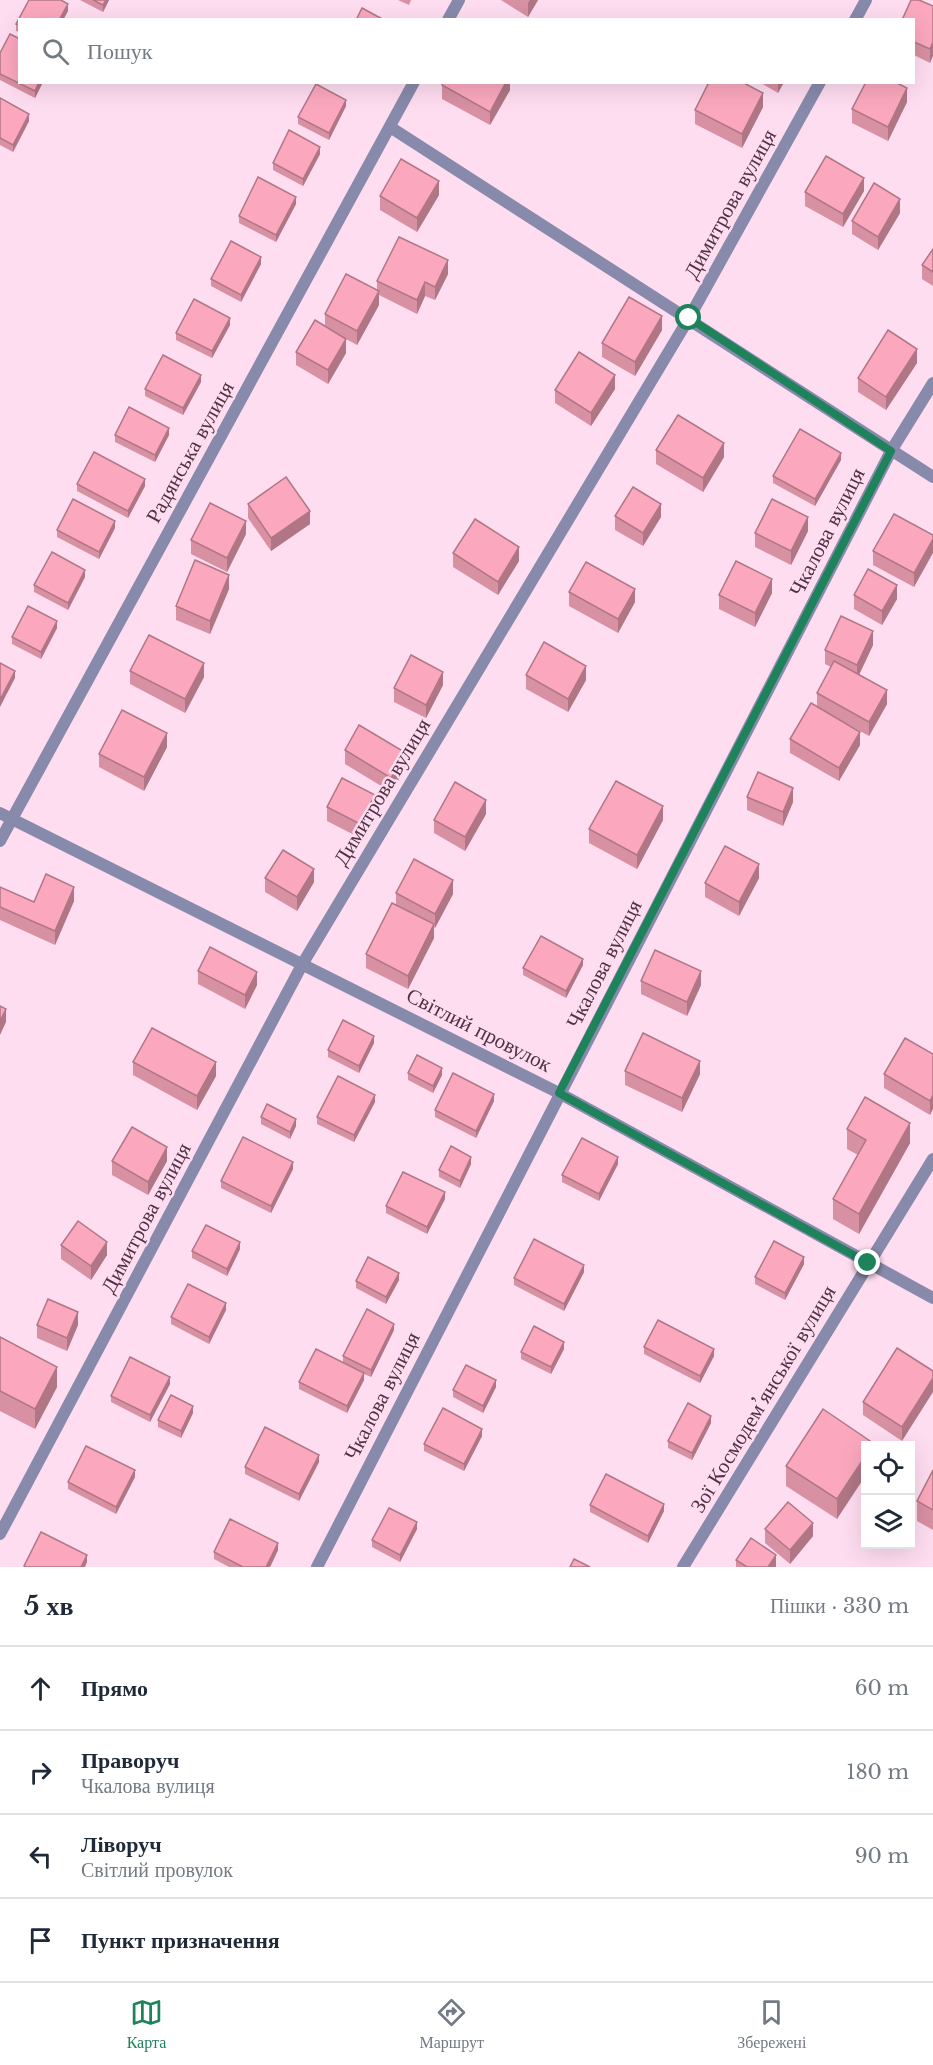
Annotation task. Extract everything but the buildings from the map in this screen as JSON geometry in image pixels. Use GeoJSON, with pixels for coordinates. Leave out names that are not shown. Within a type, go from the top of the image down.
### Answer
{"type":"FeatureCollection","features":[{"type":"Feature","properties":{"kind":"street"},"geometry":{"type":"LineString","coordinates":[[449,18],[459,0]]}},
{"type":"Feature","properties":{"kind":"street"},"geometry":{"type":"LineString","coordinates":[[856,18],[866,0]]}},
{"type":"Feature","properties":{"kind":"street","name":"Радянська вулиця"},"geometry":{"type":"LineString","coordinates":[[0,841],[6,816],[413,84]]}},
{"type":"Feature","properties":{"kind":"street","name":"Димитрова вулиця"},"geometry":{"type":"LineString","coordinates":[[0,1534],[303,963],[689,318],[819,84]]}},
{"type":"Feature","properties":{"kind":"street"},"geometry":{"type":"LineString","coordinates":[[390,127],[933,477]]}},
{"type":"Feature","properties":{"kind":"street","name":"Чкалова вулиця"},"geometry":{"type":"LineString","coordinates":[[317,1567],[891,451],[933,383]]}},
{"type":"Feature","properties":{"kind":"street","name":"Світлий провулок"},"geometry":{"type":"LineString","coordinates":[[6,816],[559,1093],[933,1298]]}},
{"type":"Feature","properties":{"kind":"street","name":"Зої Космодем’янської вулиця"},"geometry":{"type":"LineString","coordinates":[[684,1567],[933,1159]]}},
{"type":"Feature","properties":{"kind":"route"},"geometry":{"type":"LineString","coordinates":[[689,318],[891,451],[559,1093],[868,1263]]}}]}
